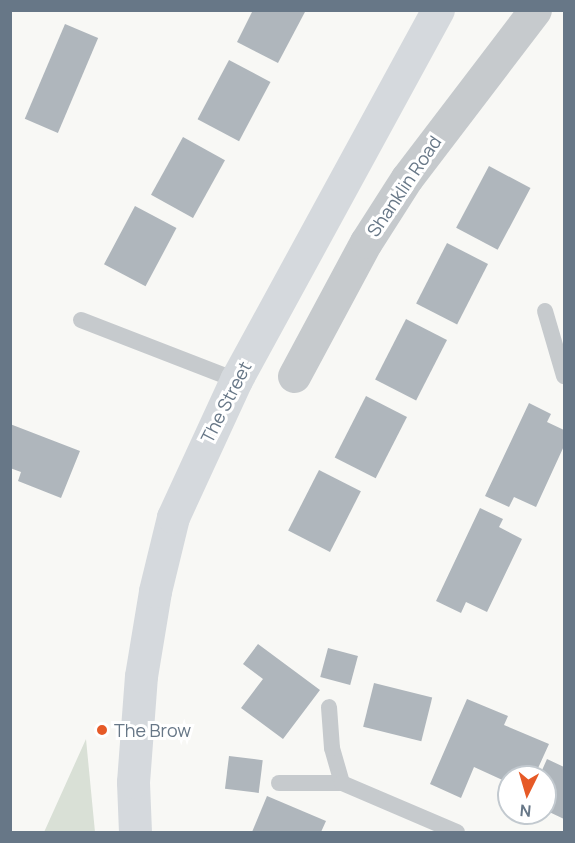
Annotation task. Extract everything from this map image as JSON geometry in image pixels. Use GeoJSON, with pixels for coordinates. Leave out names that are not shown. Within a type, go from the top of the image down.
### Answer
{"type":"FeatureCollection","features":[{"type":"Feature","properties":{"kind":"street","name":"The Street"},"geometry":{"type":"LineString","coordinates":[[135,832],[133,782],[141,676],[162,556],[173,517],[236,380],[438,10]]}},
{"type":"Feature","properties":{"kind":"street","name":"Shanklin Road"},"geometry":{"type":"LineString","coordinates":[[294,376],[366,242],[407,178],[535,10]]}},
{"type":"Feature","properties":{"kind":"lane"},"geometry":{"type":"LineString","coordinates":[[545,311],[564,376]]}},
{"type":"Feature","properties":{"kind":"lane"},"geometry":{"type":"LineString","coordinates":[[81,320],[236,380]]}},
{"type":"Feature","properties":{"kind":"lane"},"geometry":{"type":"LineString","coordinates":[[329,708],[332,748],[342,783]]}},
{"type":"Feature","properties":{"kind":"lane"},"geometry":{"type":"LineString","coordinates":[[279,783],[342,783],[457,832]]}},
{"type":"Feature","properties":{"kind":"shaded area"},"geometry":{"type":"Polygon","coordinates":[[[86,739],[95,832],[44,832],[45,830],[86,739]]]}},
{"type":"Feature","properties":{"kind":"building"},"geometry":{"type":"Polygon","coordinates":[[[253,10],[306,10],[278,63],[237,42],[253,10]]]}},
{"type":"Feature","properties":{"kind":"building"},"geometry":{"type":"Polygon","coordinates":[[[65,24],[98,38],[58,133],[25,119],[65,24]]]}},
{"type":"Feature","properties":{"kind":"building"},"geometry":{"type":"Polygon","coordinates":[[[229,60],[270,82],[239,141],[198,119],[229,60]]]}},
{"type":"Feature","properties":{"kind":"building"},"geometry":{"type":"Polygon","coordinates":[[[183,137],[225,160],[193,218],[151,195],[183,137]]]}},
{"type":"Feature","properties":{"kind":"building"},"geometry":{"type":"Polygon","coordinates":[[[489,166],[530,188],[498,250],[456,228],[489,166]]]}},
{"type":"Feature","properties":{"kind":"building"},"geometry":{"type":"Polygon","coordinates":[[[135,206],[176,228],[146,286],[104,264],[135,206]]]}},
{"type":"Feature","properties":{"kind":"building"},"geometry":{"type":"Polygon","coordinates":[[[447,243],[488,264],[457,324],[416,304],[447,243]]]}},
{"type":"Feature","properties":{"kind":"building"},"geometry":{"type":"Polygon","coordinates":[[[406,319],[447,340],[416,400],[375,380],[406,319]]]}},
{"type":"Feature","properties":{"kind":"building"},"geometry":{"type":"Polygon","coordinates":[[[366,396],[407,417],[376,478],[335,457],[366,396]]]}},
{"type":"Feature","properties":{"kind":"building"},"geometry":{"type":"Polygon","coordinates":[[[529,403],[551,414],[547,422],[564,430],[564,446],[536,507],[514,497],[509,507],[485,496],[529,403]]]}},
{"type":"Feature","properties":{"kind":"building"},"geometry":{"type":"Polygon","coordinates":[[[10,424],[80,451],[61,498],[18,481],[21,472],[10,468],[10,424]]]}},
{"type":"Feature","properties":{"kind":"building"},"geometry":{"type":"Polygon","coordinates":[[[319,470],[361,491],[330,552],[288,531],[319,470]]]}},
{"type":"Feature","properties":{"kind":"building"},"geometry":{"type":"Polygon","coordinates":[[[480,508],[503,519],[499,527],[522,539],[487,612],[466,602],[461,613],[436,601],[480,508]]]}},
{"type":"Feature","properties":{"kind":"building"},"geometry":{"type":"Polygon","coordinates":[[[258,644],[320,690],[283,739],[241,708],[263,679],[243,664],[258,644]]]}},
{"type":"Feature","properties":{"kind":"building"},"geometry":{"type":"Polygon","coordinates":[[[328,648],[358,656],[350,685],[320,677],[328,648]]]}},
{"type":"Feature","properties":{"kind":"building"},"geometry":{"type":"Polygon","coordinates":[[[374,683],[432,698],[421,741],[363,727],[374,683]]]}},
{"type":"Feature","properties":{"kind":"building"},"geometry":{"type":"Polygon","coordinates":[[[467,699],[508,716],[504,725],[549,744],[539,765],[497,765],[497,778],[474,767],[461,798],[430,784],[467,699]]]}},
{"type":"Feature","properties":{"kind":"building"},"geometry":{"type":"Polygon","coordinates":[[[229,756],[263,760],[259,793],[225,789],[229,756]]]}},
{"type":"Feature","properties":{"kind":"building"},"geometry":{"type":"Polygon","coordinates":[[[547,759],[564,767],[564,819],[557,816],[557,765],[544,765],[547,759]]]}},
{"type":"Feature","properties":{"kind":"building"},"geometry":{"type":"Polygon","coordinates":[[[267,796],[326,821],[321,832],[252,832],[267,796]]]}},
{"type":"Feature","properties":{"kind":"place","name":"The Brow"},"geometry":{"type":"Point","coordinates":[102,730]}}]}
